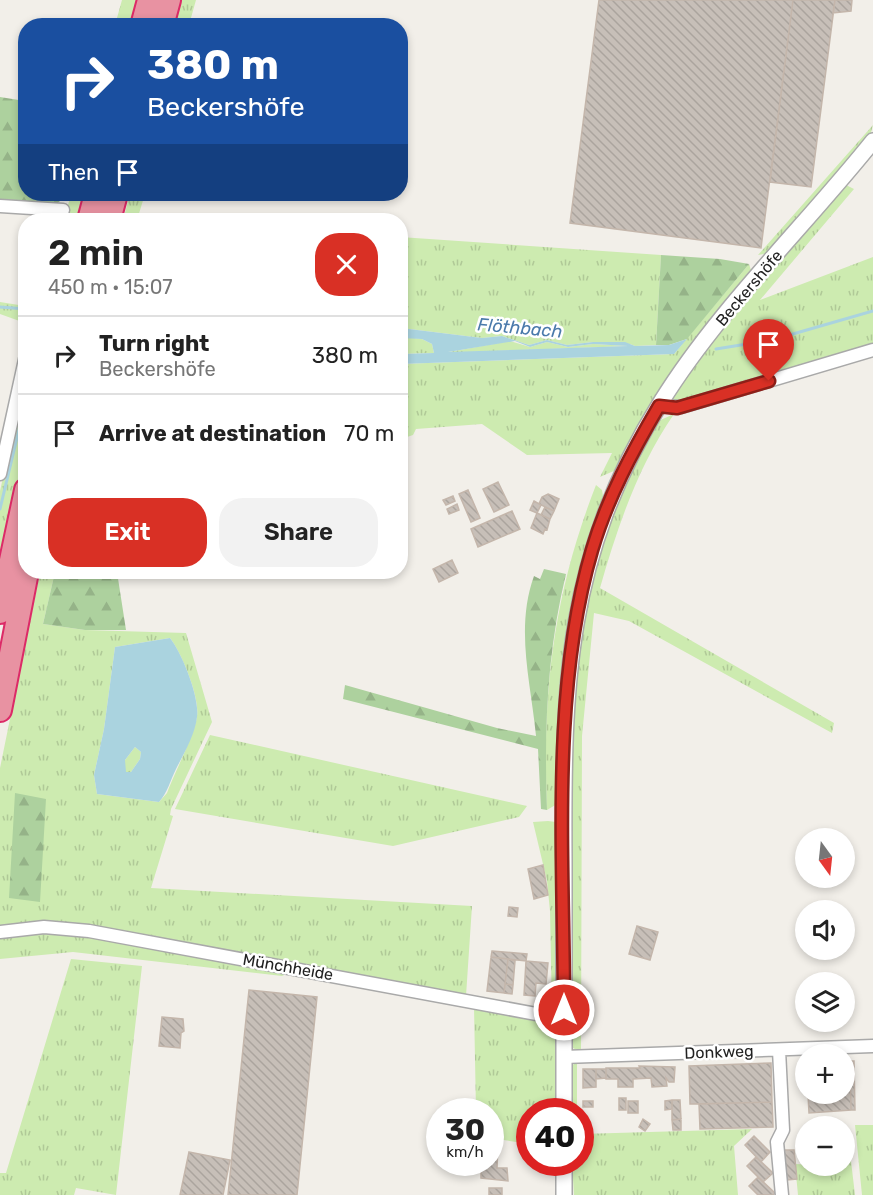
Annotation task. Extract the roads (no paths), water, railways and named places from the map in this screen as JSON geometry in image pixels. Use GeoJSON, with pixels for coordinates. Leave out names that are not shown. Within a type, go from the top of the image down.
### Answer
{"type":"FeatureCollection","features":[{"type":"Feature","properties":{"kind":"highway"},"geometry":{"type":"LineString","coordinates":[[144,18],[149,0]]}},
{"type":"Feature","properties":{"kind":"highway"},"geometry":{"type":"LineString","coordinates":[[164,18],[169,0]]}},
{"type":"Feature","properties":{"kind":"highway"},"geometry":{"type":"LineString","coordinates":[[0,612],[18,528]]}},
{"type":"Feature","properties":{"kind":"highway"},"geometry":{"type":"LineString","coordinates":[[0,710],[26,579]]}},
{"type":"Feature","properties":{"kind":"street","name":"Beckershöfe"},"geometry":{"type":"LineString","coordinates":[[564,1098],[564,1057],[569,1020],[564,749],[568,676],[574,630],[587,567],[604,515],[625,467],[659,406],[700,348],[873,141]]}},
{"type":"Feature","properties":{"kind":"street"},"geometry":{"type":"LineString","coordinates":[[0,206],[63,210]]}},
{"type":"Feature","properties":{"kind":"street"},"geometry":{"type":"LineString","coordinates":[[659,406],[673,408],[685,406],[873,350]]}},
{"type":"Feature","properties":{"kind":"street"},"geometry":{"type":"LineString","coordinates":[[0,474],[18,392]]}},
{"type":"Feature","properties":{"kind":"street","name":"Münchheide"},"geometry":{"type":"LineString","coordinates":[[0,932],[44,927],[88,931],[569,1020]]}},
{"type":"Feature","properties":{"kind":"street","name":"Donkweg"},"geometry":{"type":"LineString","coordinates":[[564,1057],[873,1046]]}},
{"type":"Feature","properties":{"kind":"street"},"geometry":{"type":"LineString","coordinates":[[779,1050],[783,1130],[777,1142],[783,1195]]}},
{"type":"Feature","properties":{"kind":"street"},"geometry":{"type":"LineString","coordinates":[[564,1176],[564,1195]]}},
{"type":"Feature","properties":{"kind":"water"},"geometry":{"type":"Polygon","coordinates":[[[408,329],[482,338],[502,336],[529,345],[547,340],[567,345],[625,342],[635,346],[669,345],[687,339],[674,354],[408,364],[408,354],[434,353],[432,344],[422,339],[408,338],[408,329]],[[515,341],[448,352],[628,346],[593,344],[568,347],[547,342],[530,347],[515,341]]]}},
{"type":"Feature","properties":{"kind":"water"},"geometry":{"type":"Polygon","coordinates":[[[170,638],[185,665],[193,688],[197,709],[194,730],[167,790],[159,802],[97,794],[94,775],[104,729],[115,647],[170,638]],[[135,747],[125,760],[126,772],[131,772],[140,759],[141,752],[135,747]]]}},
{"type":"Feature","properties":{"kind":"waterway","name":"Flöthbach"},"geometry":{"type":"LineString","coordinates":[[0,307],[18,308]]}},
{"type":"Feature","properties":{"kind":"waterway","name":"Flöthbach"},"geometry":{"type":"LineString","coordinates":[[716,349],[772,340],[873,311]]}},
{"type":"Feature","properties":{"kind":"waterway"},"geometry":{"type":"LineString","coordinates":[[0,509],[18,434]]}}]}
